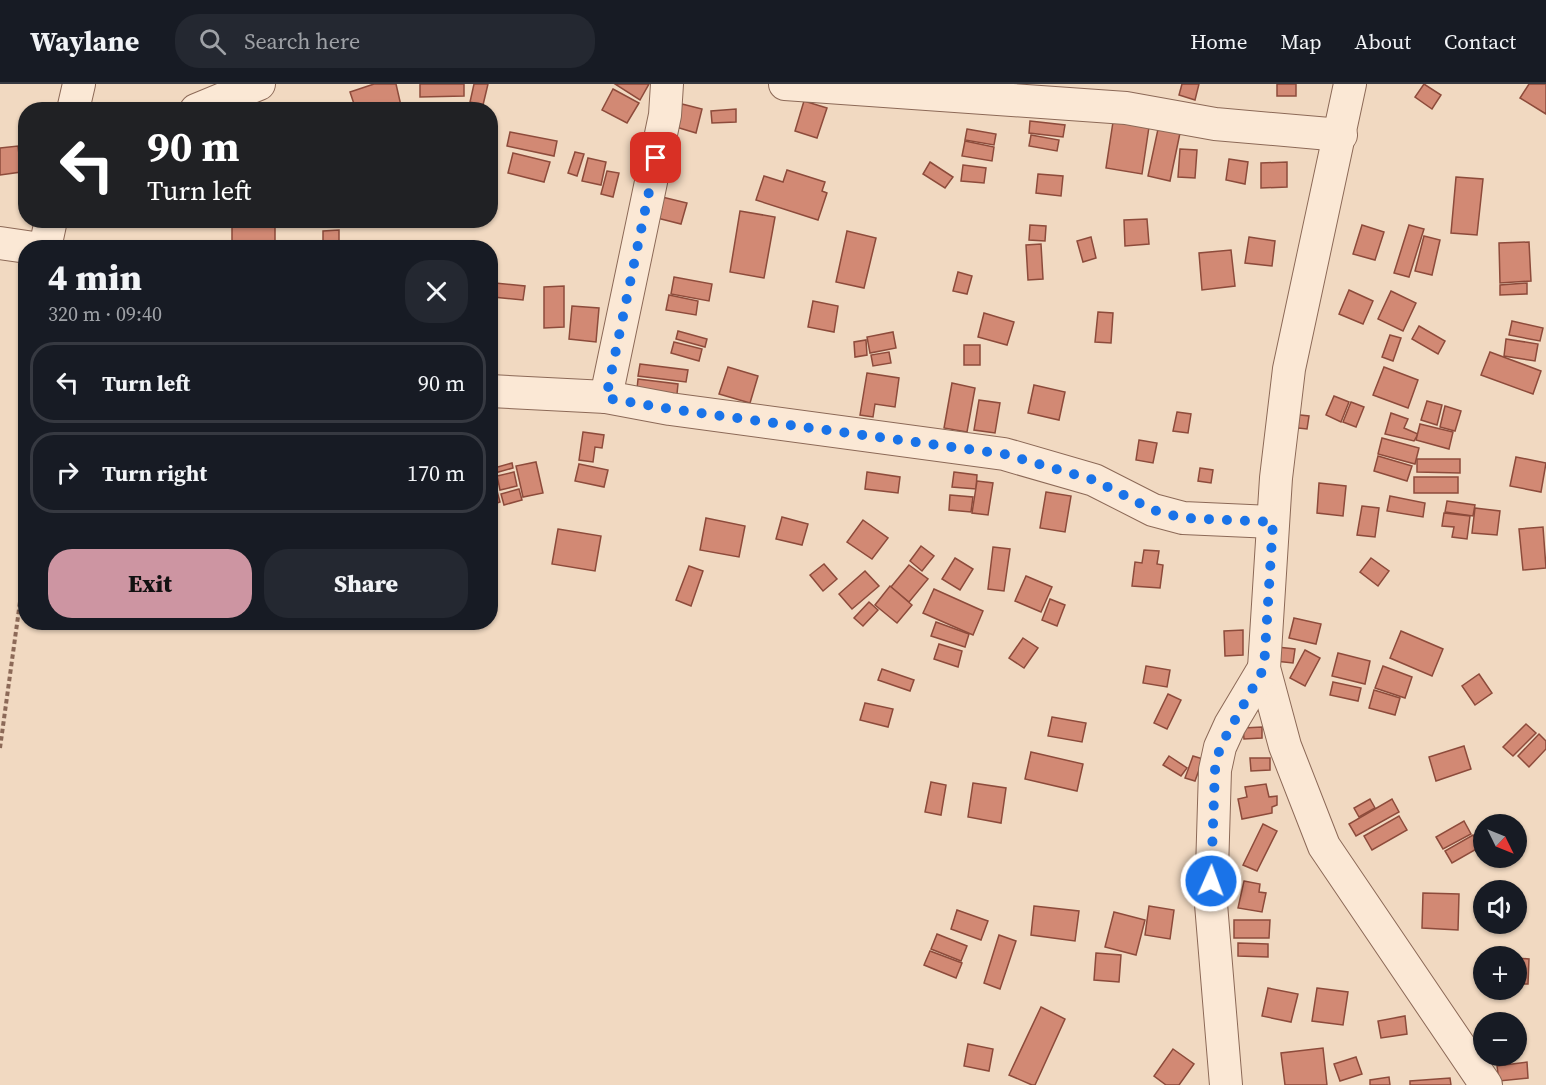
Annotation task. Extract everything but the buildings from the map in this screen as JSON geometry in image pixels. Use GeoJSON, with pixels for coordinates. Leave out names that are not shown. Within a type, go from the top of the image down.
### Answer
{"type":"FeatureCollection","features":[{"type":"Feature","properties":{"kind":"street"},"geometry":{"type":"LineString","coordinates":[[75,102],[79,84]]}},
{"type":"Feature","properties":{"kind":"street"},"geometry":{"type":"LineString","coordinates":[[215,102],[259,84]]}},
{"type":"Feature","properties":{"kind":"street"},"geometry":{"type":"LineString","coordinates":[[606,398],[665,115],[667,84]]}},
{"type":"Feature","properties":{"kind":"street"},"geometry":{"type":"LineString","coordinates":[[785,84],[1126,108],[1215,124],[1341,135]]}},
{"type":"Feature","properties":{"kind":"street"},"geometry":{"type":"LineString","coordinates":[[1350,84],[1341,135],[1289,369],[1273,522],[1264,668],[1285,746],[1324,846],[1486,1085]]}},
{"type":"Feature","properties":{"kind":"street"},"geometry":{"type":"LineString","coordinates":[[0,243],[18,246]]}},
{"type":"Feature","properties":{"kind":"street"},"geometry":{"type":"LineString","coordinates":[[498,391],[606,398],[670,409],[1004,454],[1094,480],[1153,510],[1183,518],[1273,522]]}},
{"type":"Feature","properties":{"kind":"street"},"geometry":{"type":"LineString","coordinates":[[1226,1085],[1211,904],[1215,770],[1220,747],[1230,725],[1264,668]]}},
{"type":"Feature","properties":{"kind":"path"},"geometry":{"type":"LineString","coordinates":[[0,748],[18,616]]}},
{"type":"Feature","properties":{"kind":"route"},"geometry":{"type":"LineString","coordinates":[[656,158],[606,398],[670,409],[804,425],[1004,454],[1094,480],[1153,510],[1183,518],[1273,522],[1264,668],[1230,725],[1220,747],[1215,770],[1211,881]]}}]}
